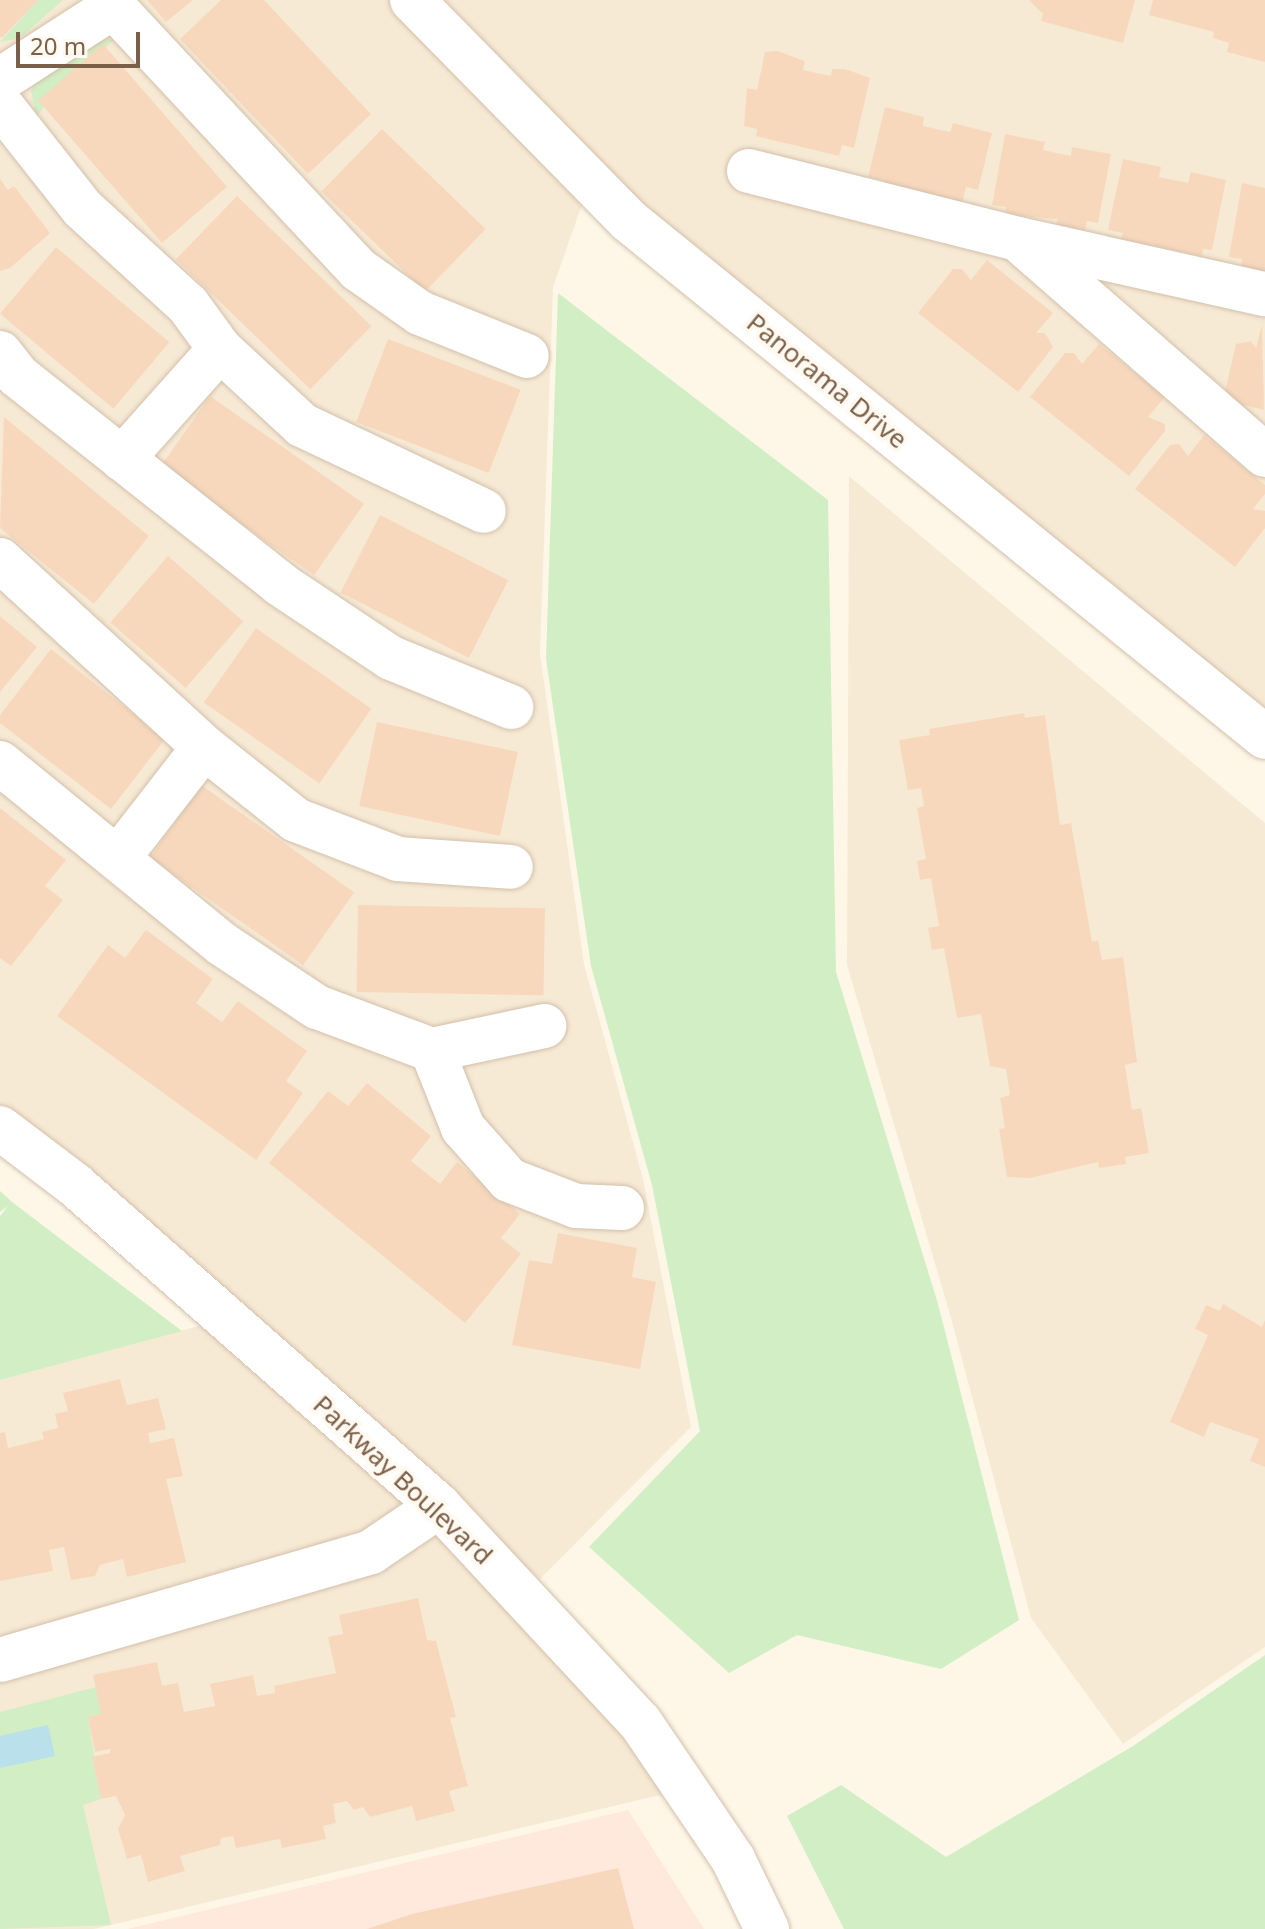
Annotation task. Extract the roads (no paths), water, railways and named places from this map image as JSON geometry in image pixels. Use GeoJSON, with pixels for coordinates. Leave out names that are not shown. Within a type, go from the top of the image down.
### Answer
{"type":"FeatureCollection","features":[{"type":"Feature","properties":{"kind":"street","name":"Panorama Drive"},"geometry":{"type":"LineString","coordinates":[[412,0],[628,220],[1265,737]]}},
{"type":"Feature","properties":{"kind":"street"},"geometry":{"type":"LineString","coordinates":[[0,80],[110,4],[359,270],[420,313],[527,356]]}},
{"type":"Feature","properties":{"kind":"street"},"geometry":{"type":"LineString","coordinates":[[0,104],[82,208],[188,305],[220,349],[302,425],[484,511]]}},
{"type":"Feature","properties":{"kind":"street"},"geometry":{"type":"LineString","coordinates":[[749,171],[1018,239],[1265,294]]}},
{"type":"Feature","properties":{"kind":"street"},"geometry":{"type":"LineString","coordinates":[[1018,239],[1265,455]]}},
{"type":"Feature","properties":{"kind":"street"},"geometry":{"type":"LineString","coordinates":[[122,459],[220,349]]}},
{"type":"Feature","properties":{"kind":"street"},"geometry":{"type":"LineString","coordinates":[[0,353],[18,376],[231,551],[391,658],[511,707]]}},
{"type":"Feature","properties":{"kind":"street"},"geometry":{"type":"LineString","coordinates":[[0,560],[204,747],[296,820],[398,859],[511,867]]}},
{"type":"Feature","properties":{"kind":"street"},"geometry":{"type":"LineString","coordinates":[[118,858],[204,747]]}},
{"type":"Feature","properties":{"kind":"street"},"geometry":{"type":"LineString","coordinates":[[0,763],[222,944],[317,1007],[432,1050],[544,1026]]}},
{"type":"Feature","properties":{"kind":"street"},"geometry":{"type":"LineString","coordinates":[[432,1050],[463,1128],[509,1180],[576,1206],[622,1208]]}},
{"type":"Feature","properties":{"kind":"street","name":"Parkway Boulevard"},"geometry":{"type":"LineString","coordinates":[[0,1128],[75,1185],[439,1506],[640,1722],[733,1859],[767,1929]]}},
{"type":"Feature","properties":{"kind":"street"},"geometry":{"type":"LineString","coordinates":[[0,1660],[371,1552],[439,1506]]}},
{"type":"Feature","properties":{"kind":"water"},"geometry":{"type":"Polygon","coordinates":[[[48,1725],[55,1756],[0,1768],[0,1736],[48,1725]]]}}]}
